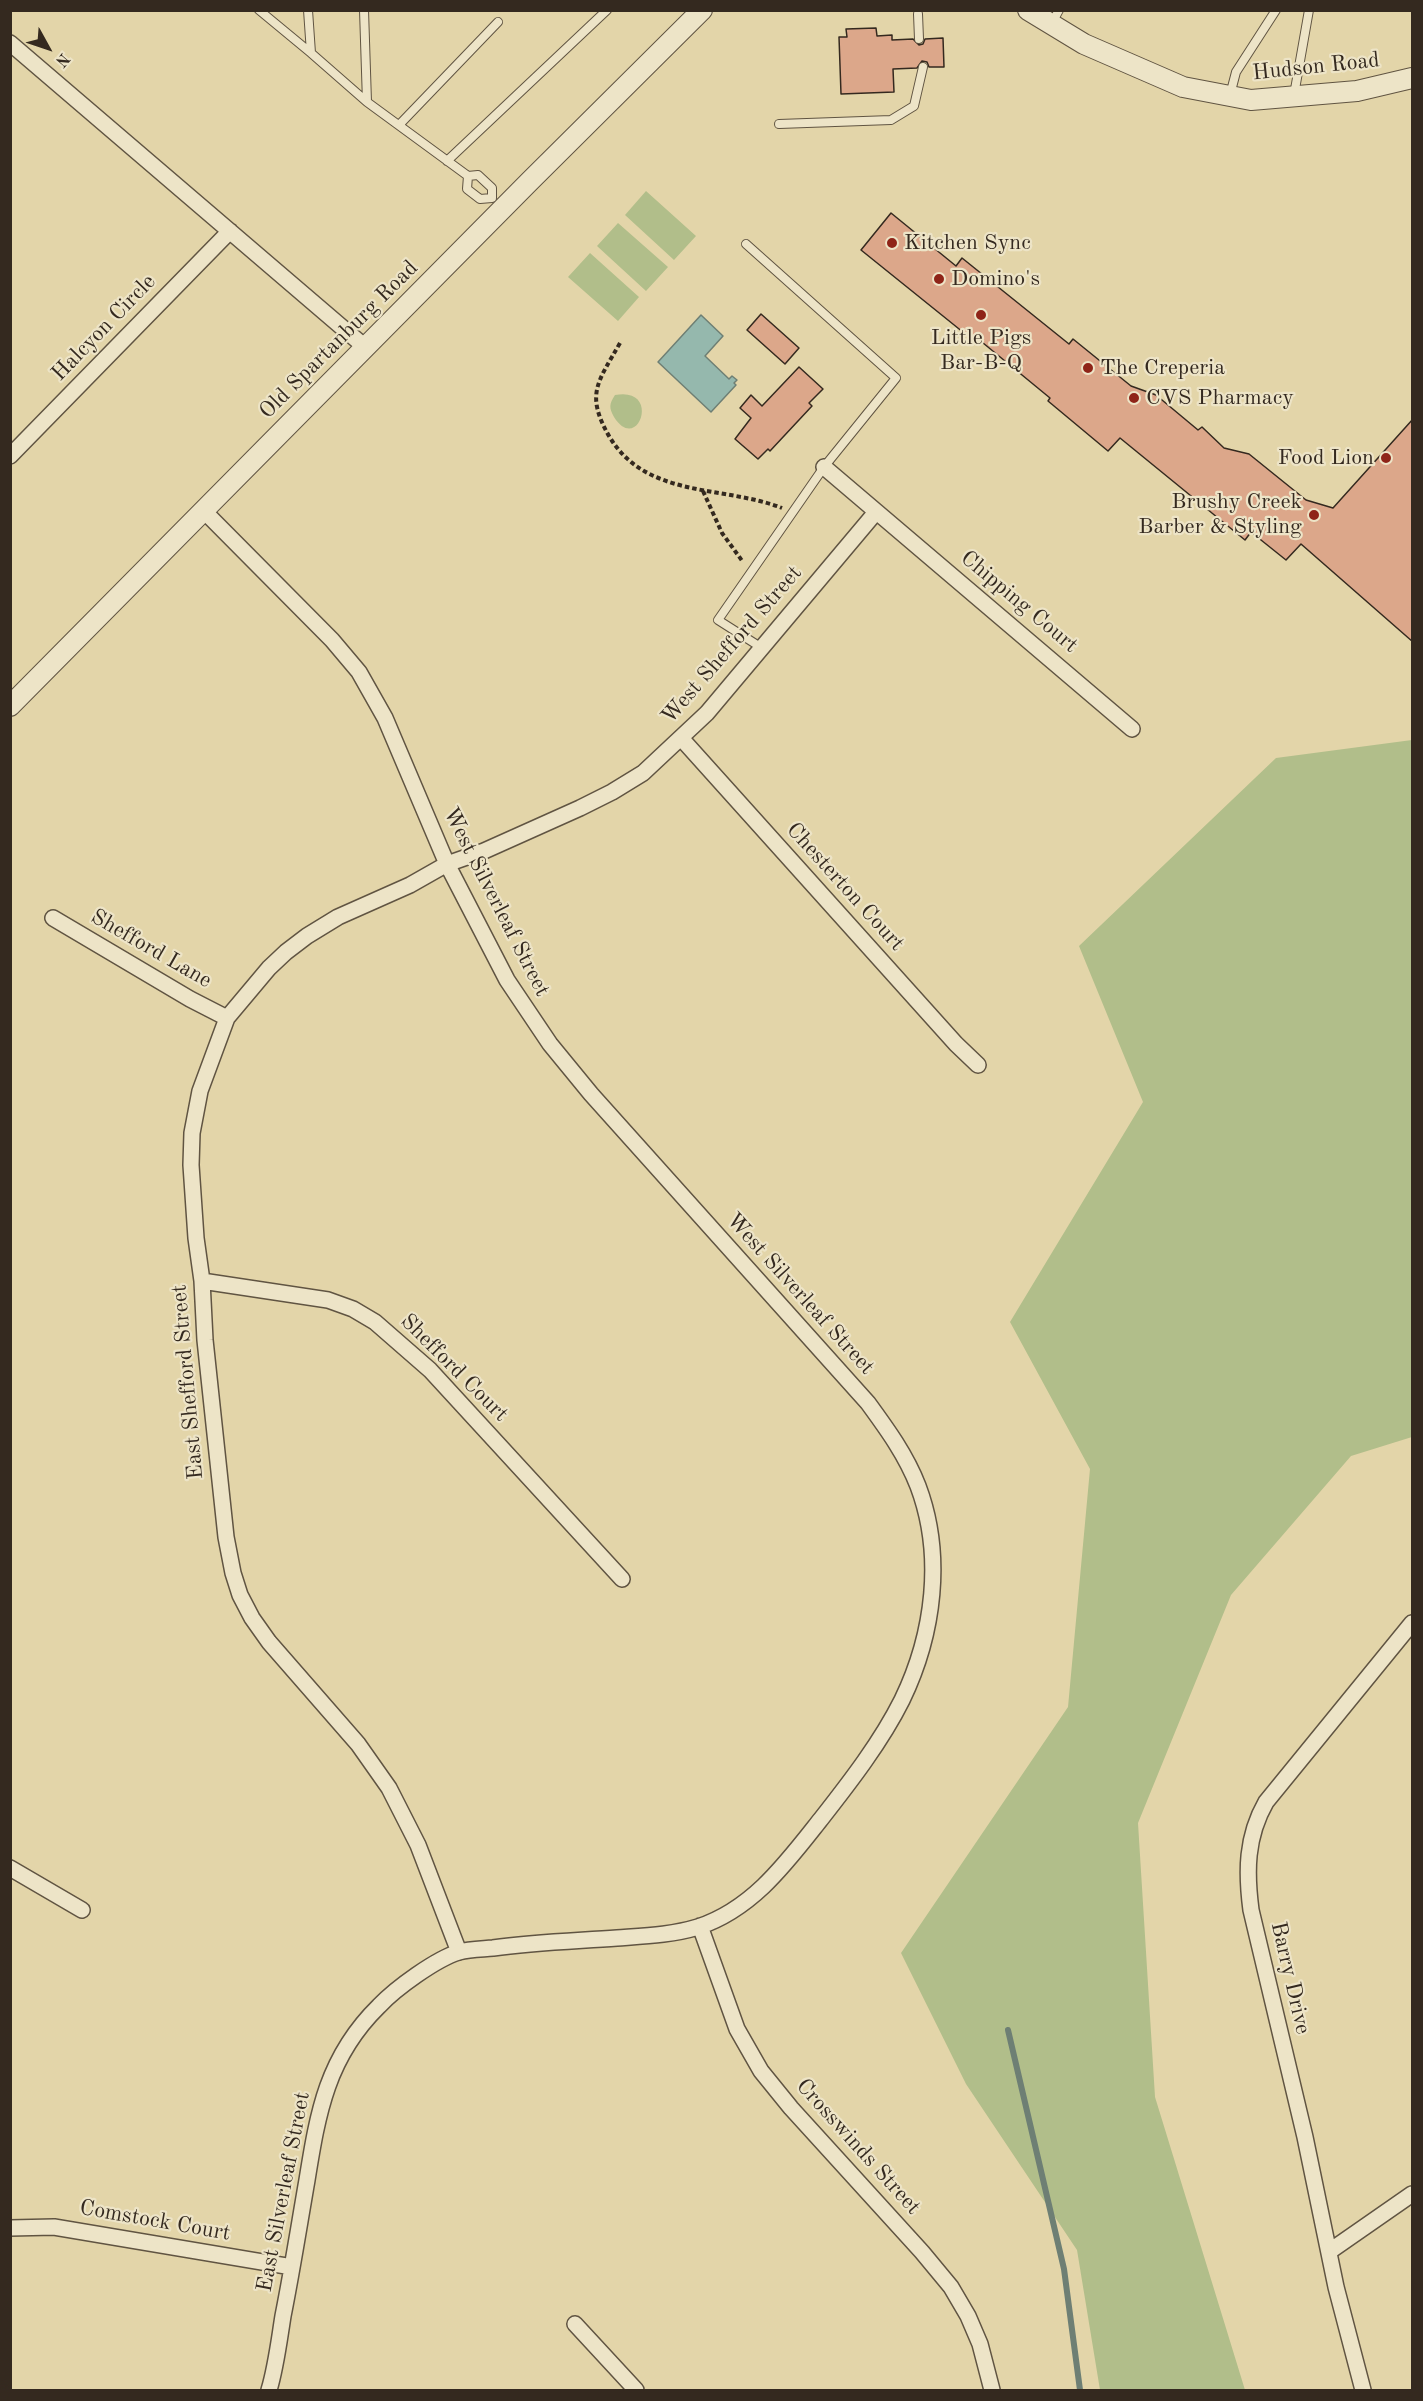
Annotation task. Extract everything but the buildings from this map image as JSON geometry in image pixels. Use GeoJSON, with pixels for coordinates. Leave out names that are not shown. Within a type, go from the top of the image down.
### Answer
{"type":"FeatureCollection","features":[{"type":"Feature","properties":{"kind":"street","name":"Old Spartanburg Road"},"geometry":{"type":"LineString","coordinates":[[14,696],[204,511],[365,347],[498,203],[702,10]]}},
{"type":"Feature","properties":{"kind":"street","name":"Hudson Road"},"geometry":{"type":"LineString","coordinates":[[1028,10],[1055,17],[1084,44],[1183,87],[1251,100],[1357,91],[1413,78]]}},
{"type":"Feature","properties":{"kind":"street"},"geometry":{"type":"LineString","coordinates":[[11,44],[365,347]]}},
{"type":"Feature","properties":{"kind":"street","name":"Halcyon Circle"},"geometry":{"type":"LineString","coordinates":[[10,456],[230,231]]}},
{"type":"Feature","properties":{"kind":"street"},"geometry":{"type":"LineString","coordinates":[[824,467],[876,512]]}},
{"type":"Feature","properties":{"kind":"street","name":"West Silverleaf Street"},"geometry":{"type":"LineString","coordinates":[[204,511],[332,640],[359,672],[385,718],[447,864],[507,980],[550,1044],[591,1094],[868,1403],[899,1447],[919,1488],[925,1509],[932,1557],[930,1618],[917,1664],[902,1700],[880,1738],[780,1871],[732,1911],[700,1926],[664,1935],[516,1944],[459,1952]]}},
{"type":"Feature","properties":{"kind":"street","name":"West Shefford Street"},"geometry":{"type":"LineString","coordinates":[[447,864],[484,851],[612,792],[643,773],[706,713],[876,512]]}},
{"type":"Feature","properties":{"kind":"street","name":"Chipping Court"},"geometry":{"type":"LineString","coordinates":[[876,512],[1132,729]]}},
{"type":"Feature","properties":{"kind":"street","name":"Chesterton Court"},"geometry":{"type":"LineString","coordinates":[[681,738],[956,1044],[978,1065]]}},
{"type":"Feature","properties":{"kind":"street","name":"East Shefford Street"},"geometry":{"type":"LineString","coordinates":[[447,864],[410,885],[338,917],[307,936],[269,968],[227,1018],[200,1091],[192,1133],[191,1165],[207,1362],[226,1537],[240,1595],[252,1618],[269,1642],[358,1744],[389,1788],[418,1845],[459,1952]]}},
{"type":"Feature","properties":{"kind":"street","name":"Shefford Lane"},"geometry":{"type":"LineString","coordinates":[[53,918],[190,999],[227,1018]]}},
{"type":"Feature","properties":{"kind":"street","name":"Shefford Court"},"geometry":{"type":"LineString","coordinates":[[202,1281],[328,1300],[353,1309],[375,1322],[430,1370],[622,1579]]}},
{"type":"Feature","properties":{"kind":"street","name":"Barry Drive"},"geometry":{"type":"LineString","coordinates":[[1363,2391],[1336,2287],[1305,2137],[1251,1910],[1247,1878],[1251,1836],[1266,1802],[1413,1623]]}},
{"type":"Feature","properties":{"kind":"street"},"geometry":{"type":"LineString","coordinates":[[10,1868],[82,1910]]}},
{"type":"Feature","properties":{"kind":"street","name":"Crosswinds Street"},"geometry":{"type":"LineString","coordinates":[[700,1926],[737,2029],[761,2071],[791,2108],[951,2287],[968,2316],[980,2344],[992,2391]]}},
{"type":"Feature","properties":{"kind":"street","name":"East Silverleaf Street"},"geometry":{"type":"LineString","coordinates":[[268,2391],[317,2119],[325,2088],[351,2040],[380,2005],[429,1967],[459,1952]]}},
{"type":"Feature","properties":{"kind":"street"},"geometry":{"type":"LineString","coordinates":[[1330,2251],[1413,2194]]}},
{"type":"Feature","properties":{"kind":"street","name":"Comstock Court"},"geometry":{"type":"LineString","coordinates":[[10,2228],[54,2227],[292,2267]]}},
{"type":"Feature","properties":{"kind":"street"},"geometry":{"type":"LineString","coordinates":[[575,2324],[636,2391]]}},
{"type":"Feature","properties":{"kind":"lane"},"geometry":{"type":"LineString","coordinates":[[259,10],[368,102],[468,176],[477,175],[492,188],[498,203]]}},
{"type":"Feature","properties":{"kind":"lane"},"geometry":{"type":"LineString","coordinates":[[308,10],[311,53]]}},
{"type":"Feature","properties":{"kind":"lane"},"geometry":{"type":"LineString","coordinates":[[364,10],[368,102]]}},
{"type":"Feature","properties":{"kind":"lane"},"geometry":{"type":"LineString","coordinates":[[447,161],[607,10]]}},
{"type":"Feature","properties":{"kind":"lane"},"geometry":{"type":"LineString","coordinates":[[1230,96],[1236,72],[1276,10]]}},
{"type":"Feature","properties":{"kind":"lane"},"geometry":{"type":"LineString","coordinates":[[1293,97],[1309,10]]}},
{"type":"Feature","properties":{"kind":"lane"},"geometry":{"type":"LineString","coordinates":[[918,14],[919,39]]}},
{"type":"Feature","properties":{"kind":"lane"},"geometry":{"type":"LineString","coordinates":[[399,125],[498,22]]}},
{"type":"Feature","properties":{"kind":"lane"},"geometry":{"type":"LineString","coordinates":[[779,124],[891,120],[914,106],[923,67]]}},
{"type":"Feature","properties":{"kind":"lane"},"geometry":{"type":"LineString","coordinates":[[468,176],[467,189],[480,199],[498,203]]}},
{"type":"Feature","properties":{"kind":"lane"},"geometry":{"type":"LineString","coordinates":[[746,244],[896,378],[824,467],[718,620],[762,648]]}},
{"type":"Feature","properties":{"kind":"path"},"geometry":{"type":"LineString","coordinates":[[620,344],[594,396],[596,414],[617,450],[638,469],[665,481],[704,491],[759,499],[791,512]]}},
{"type":"Feature","properties":{"kind":"path"},"geometry":{"type":"LineString","coordinates":[[704,491],[722,533],[750,572]]}},
{"type":"Feature","properties":{"kind":"green space"},"geometry":{"type":"Polygon","coordinates":[[[646,191],[696,236],[674,260],[625,215],[646,191]]]}},
{"type":"Feature","properties":{"kind":"green space"},"geometry":{"type":"Polygon","coordinates":[[[618,223],[668,267],[646,291],[597,246],[618,223]]]}},
{"type":"Feature","properties":{"kind":"green space"},"geometry":{"type":"Polygon","coordinates":[[[590,253],[639,297],[618,321],[568,277],[590,253]]]}},
{"type":"Feature","properties":{"kind":"green space"},"geometry":{"type":"Polygon","coordinates":[[[615,395],[629,395],[638,400],[642,408],[641,417],[631,428],[623,427],[612,414],[610,406],[615,395]]]}},
{"type":"Feature","properties":{"kind":"green space"},"geometry":{"type":"Polygon","coordinates":[[[1412,740],[1412,1437],[1351,1456],[1231,1595],[1138,1823],[1155,2097],[1245,2390],[1100,2390],[1077,2250],[966,2084],[901,1953],[1068,1707],[1090,1469],[1010,1322],[1143,1102],[1079,946],[1276,758],[1412,740]]]}},
{"type":"Feature","properties":{"kind":"water"},"geometry":{"type":"Polygon","coordinates":[[[701,315],[723,336],[705,356],[729,379],[732,376],[737,380],[734,383],[736,385],[711,412],[658,362],[701,315]]]}},
{"type":"Feature","properties":{"kind":"waterway"},"geometry":{"type":"LineString","coordinates":[[1008,2030],[1064,2269],[1080,2390]]}},
{"type":"Feature","properties":{"kind":"place","name":"Kitchen Sync"},"geometry":{"type":"Point","coordinates":[892,243]}},
{"type":"Feature","properties":{"kind":"place","name":"Domino's"},"geometry":{"type":"Point","coordinates":[939,279]}},
{"type":"Feature","properties":{"kind":"place","name":"Little Pigs Bar-B-Q"},"geometry":{"type":"Point","coordinates":[981,315]}},
{"type":"Feature","properties":{"kind":"place","name":"The Creperia"},"geometry":{"type":"Point","coordinates":[1088,368]}},
{"type":"Feature","properties":{"kind":"place","name":"CVS Pharmacy"},"geometry":{"type":"Point","coordinates":[1134,398]}},
{"type":"Feature","properties":{"kind":"place","name":"Food Lion"},"geometry":{"type":"Point","coordinates":[1386,458]}},
{"type":"Feature","properties":{"kind":"place","name":"Brushy Creek Barber & Styling"},"geometry":{"type":"Point","coordinates":[1314,515]}}]}
